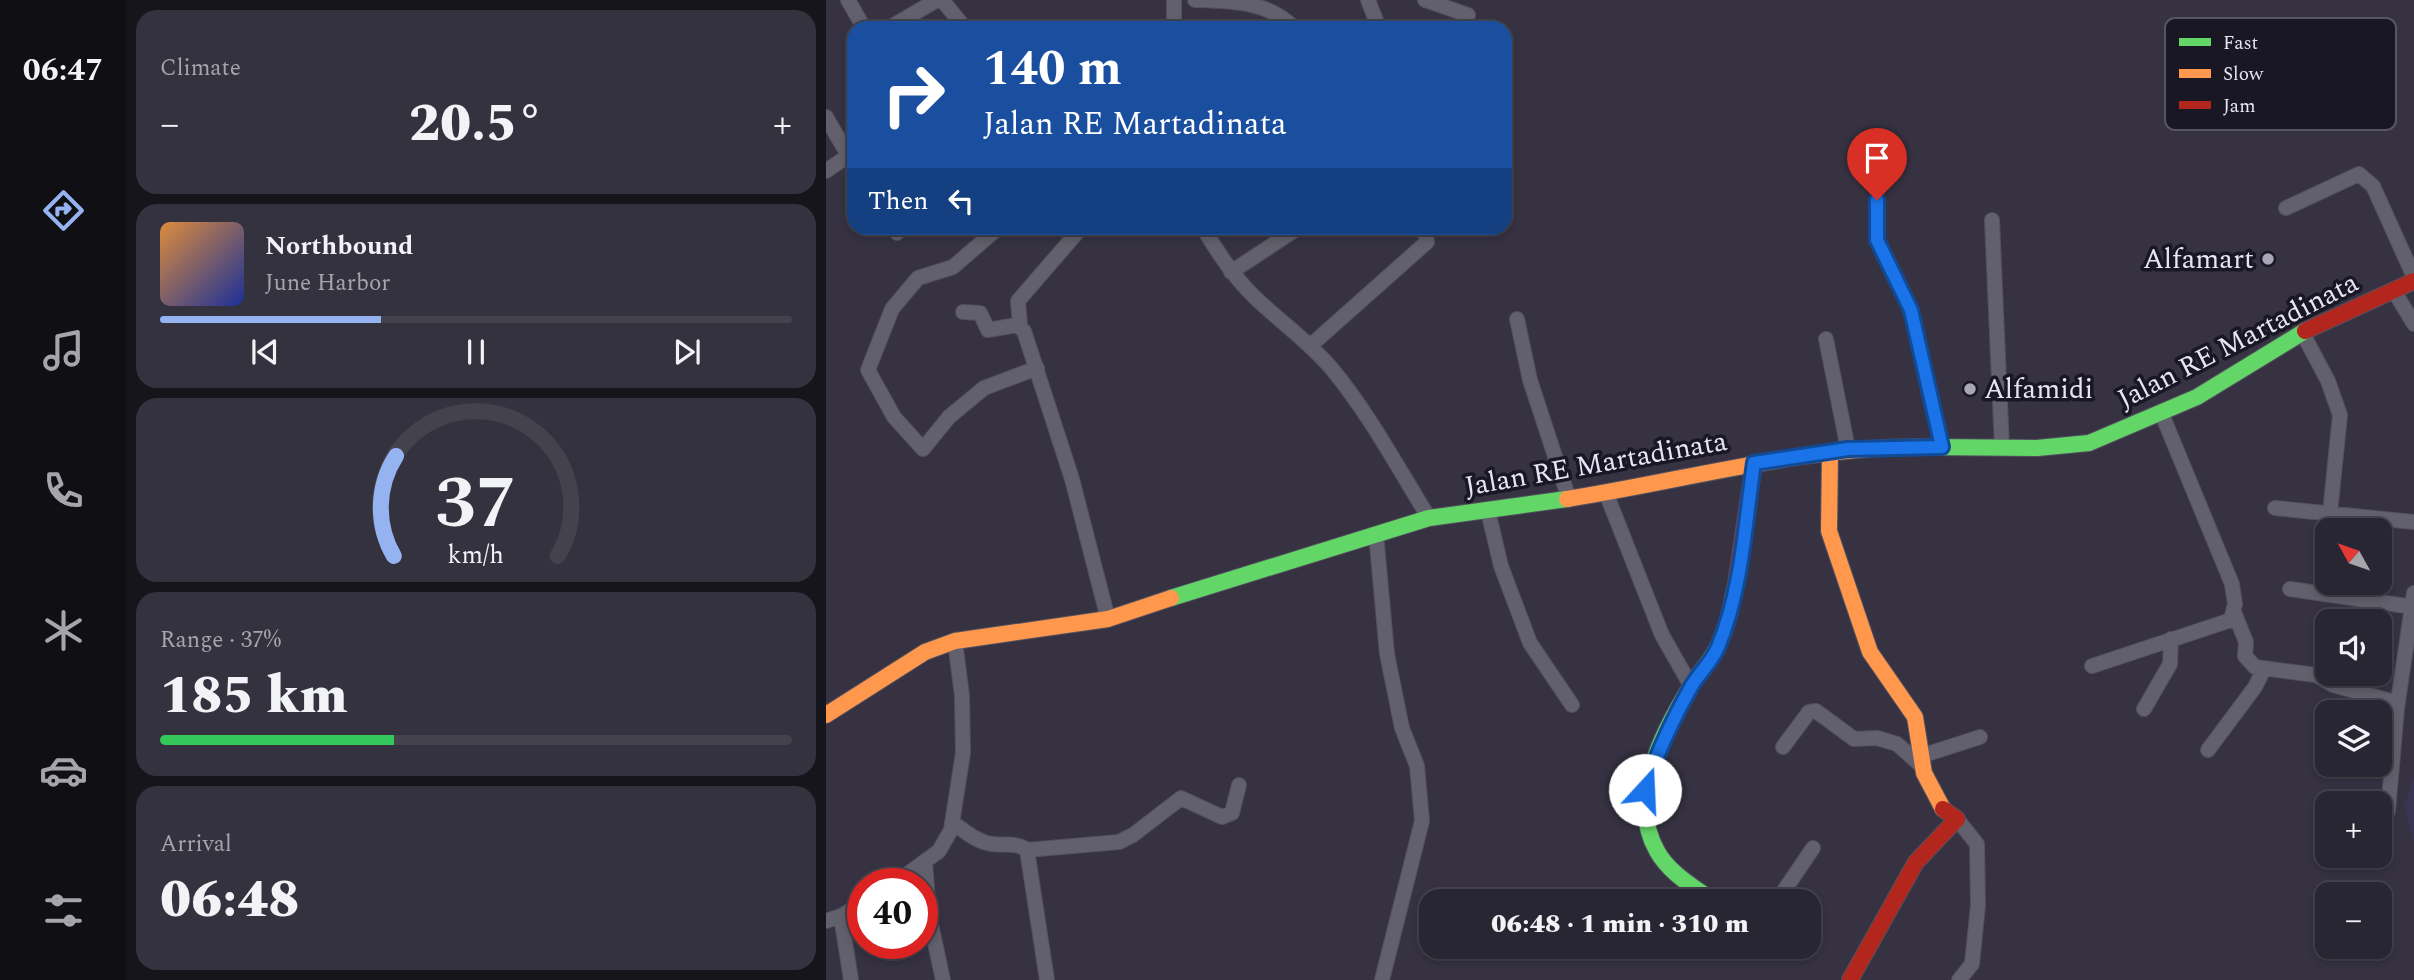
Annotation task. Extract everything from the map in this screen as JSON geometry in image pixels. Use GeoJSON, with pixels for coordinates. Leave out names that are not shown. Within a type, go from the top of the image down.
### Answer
{"type":"FeatureCollection","features":[{"type":"Feature","properties":{"kind":"main road","name":"Jalan RE Martadinata"},"geometry":{"type":"LineString","coordinates":[[826,715],[925,652],[955,641],[1108,619],[1249,572],[1429,518],[1606,493],[1712,474],[1754,463],[1848,449],[2037,448],[2090,443],[2197,397],[2302,332],[2394,291],[2414,279]]}},
{"type":"Feature","properties":{"kind":"main road"},"geometry":{"type":"LineString","coordinates":[[1830,453],[1832,468],[1829,531],[1870,652],[1915,716],[1922,762],[1944,812],[1957,820],[1916,862],[1850,980]]}},
{"type":"Feature","properties":{"kind":"main road"},"geometry":{"type":"LineString","coordinates":[[1695,889],[1686,883],[1657,851],[1647,822],[1645,790],[1652,768],[1691,686],[1717,651],[1726,625],[1738,575],[1754,463]]}},
{"type":"Feature","properties":{"kind":"street"},"geometry":{"type":"LineString","coordinates":[[848,0],[860,21]]}},
{"type":"Feature","properties":{"kind":"street"},"geometry":{"type":"LineString","coordinates":[[902,21],[940,0],[959,21]]}},
{"type":"Feature","properties":{"kind":"street"},"geometry":{"type":"LineString","coordinates":[[1174,0],[1174,21]]}},
{"type":"Feature","properties":{"kind":"street"},"geometry":{"type":"LineString","coordinates":[[1195,0],[1233,1],[1268,9],[1284,21]]}},
{"type":"Feature","properties":{"kind":"street"},"geometry":{"type":"LineString","coordinates":[[1368,0],[1376,21]]}},
{"type":"Feature","properties":{"kind":"street"},"geometry":{"type":"LineString","coordinates":[[1425,0],[1468,15]]}},
{"type":"Feature","properties":{"kind":"street"},"geometry":{"type":"LineString","coordinates":[[826,117],[847,149]]}},
{"type":"Feature","properties":{"kind":"street"},"geometry":{"type":"LineString","coordinates":[[826,171],[847,160]]}},
{"type":"Feature","properties":{"kind":"street"},"geometry":{"type":"LineString","coordinates":[[2286,208],[2359,174],[2373,186],[2414,279]]}},
{"type":"Feature","properties":{"kind":"street"},"geometry":{"type":"LineString","coordinates":[[1877,200],[1877,240],[1911,310],[1942,447]]}},
{"type":"Feature","properties":{"kind":"street"},"geometry":{"type":"LineString","coordinates":[[1992,220],[2002,448]]}},
{"type":"Feature","properties":{"kind":"street"},"geometry":{"type":"LineString","coordinates":[[990,235],[953,267],[918,278],[892,309],[868,370],[894,417],[923,450],[948,417],[984,388],[1037,369]]}},
{"type":"Feature","properties":{"kind":"street"},"geometry":{"type":"LineString","coordinates":[[1075,235],[1018,301],[1020,326],[1037,369],[1072,479],[1108,619]]}},
{"type":"Feature","properties":{"kind":"street"},"geometry":{"type":"LineString","coordinates":[[1208,235],[1230,272],[1310,346],[1370,421],[1429,518]]}},
{"type":"Feature","properties":{"kind":"street"},"geometry":{"type":"LineString","coordinates":[[1230,272],[1287,235]]}},
{"type":"Feature","properties":{"kind":"street"},"geometry":{"type":"LineString","coordinates":[[1310,346],[1427,243],[1425,235]]}},
{"type":"Feature","properties":{"kind":"street"},"geometry":{"type":"LineString","coordinates":[[2394,291],[2414,324]]}},
{"type":"Feature","properties":{"kind":"street"},"geometry":{"type":"LineString","coordinates":[[963,313],[981,313],[988,330],[1020,326]]}},
{"type":"Feature","properties":{"kind":"street"},"geometry":{"type":"LineString","coordinates":[[1517,319],[1531,380],[1569,499]]}},
{"type":"Feature","properties":{"kind":"street"},"geometry":{"type":"LineString","coordinates":[[2302,332],[2328,381],[2340,415],[2330,513]]}},
{"type":"Feature","properties":{"kind":"street"},"geometry":{"type":"LineString","coordinates":[[1826,338],[1848,449]]}},
{"type":"Feature","properties":{"kind":"street"},"geometry":{"type":"LineString","coordinates":[[2161,412],[2232,584],[2234,612],[2246,642],[2248,662],[2264,668],[2316,676],[2333,685],[2398,703]]}},
{"type":"Feature","properties":{"kind":"street"},"geometry":{"type":"LineString","coordinates":[[1606,493],[1662,635],[1691,686]]}},
{"type":"Feature","properties":{"kind":"street"},"geometry":{"type":"LineString","coordinates":[[2275,508],[2414,522]]}},
{"type":"Feature","properties":{"kind":"street"},"geometry":{"type":"LineString","coordinates":[[1488,511],[1501,566],[1530,643],[1572,705]]}},
{"type":"Feature","properties":{"kind":"street"},"geometry":{"type":"LineString","coordinates":[[1377,534],[1387,654],[1402,728],[1417,766],[1422,821],[1382,980]]}},
{"type":"Feature","properties":{"kind":"street"},"geometry":{"type":"LineString","coordinates":[[2290,589],[2413,600],[2398,703],[2390,791]]}},
{"type":"Feature","properties":{"kind":"street"},"geometry":{"type":"LineString","coordinates":[[2092,666],[2231,620],[2234,612]]}},
{"type":"Feature","properties":{"kind":"street"},"geometry":{"type":"LineString","coordinates":[[2144,709],[2170,664],[2171,639]]}},
{"type":"Feature","properties":{"kind":"street"},"geometry":{"type":"LineString","coordinates":[[917,868],[947,841],[952,822],[963,752],[962,696],[955,641]]}},
{"type":"Feature","properties":{"kind":"street"},"geometry":{"type":"LineString","coordinates":[[2208,750],[2255,687],[2264,668]]}},
{"type":"Feature","properties":{"kind":"street"},"geometry":{"type":"LineString","coordinates":[[1783,747],[1810,712],[1816,711],[1854,739],[1877,738],[1897,744],[1922,762],[1980,737]]}},
{"type":"Feature","properties":{"kind":"street"},"geometry":{"type":"LineString","coordinates":[[952,822],[981,841],[1001,846],[1018,845],[1027,850],[1119,842],[1181,798],[1222,817],[1232,813],[1238,785]]}},
{"type":"Feature","properties":{"kind":"street"},"geometry":{"type":"LineString","coordinates":[[1957,820],[1977,844],[1978,905],[1972,964],[1959,980]]}},
{"type":"Feature","properties":{"kind":"street"},"geometry":{"type":"LineString","coordinates":[[1785,889],[1813,848]]}},
{"type":"Feature","properties":{"kind":"street"},"geometry":{"type":"LineString","coordinates":[[1027,850],[1047,980]]}},
{"type":"Feature","properties":{"kind":"street"},"geometry":{"type":"LineString","coordinates":[[925,862],[929,915],[943,980]]}},
{"type":"Feature","properties":{"kind":"street"},"geometry":{"type":"LineString","coordinates":[[826,921],[847,912]]}},
{"type":"Feature","properties":{"kind":"street"},"geometry":{"type":"LineString","coordinates":[[841,916],[851,980]]}},
{"type":"Feature","properties":{"kind":"shaded area"},"geometry":{"type":"Polygon","coordinates":[[[2414,778],[2414,843],[2404,806],[2414,778]]]}},
{"type":"Feature","properties":{"kind":"traffic: fast"},"geometry":{"type":"LineString","coordinates":[[1931,447],[2037,448],[2089,443],[2197,397],[2305,331]]}},
{"type":"Feature","properties":{"kind":"traffic: fast"},"geometry":{"type":"LineString","coordinates":[[1171,598],[1429,518],[1567,499]]}},
{"type":"Feature","properties":{"kind":"traffic: fast"},"geometry":{"type":"LineString","coordinates":[[1696,889],[1675,873],[1657,851],[1649,831],[1647,788],[1652,766],[1670,723],[1720,642],[1736,584]]}},
{"type":"Feature","properties":{"kind":"traffic: slow"},"geometry":{"type":"LineString","coordinates":[[1567,499],[1794,458],[1885,448],[1931,447]]}},
{"type":"Feature","properties":{"kind":"traffic: slow"},"geometry":{"type":"LineString","coordinates":[[1830,453],[1829,531],[1870,652],[1915,717],[1924,773],[1943,809]]}},
{"type":"Feature","properties":{"kind":"traffic: slow"},"geometry":{"type":"LineString","coordinates":[[826,715],[925,652],[955,641],[1108,619],[1171,598]]}},
{"type":"Feature","properties":{"kind":"traffic: jam"},"geometry":{"type":"LineString","coordinates":[[2305,331],[2414,281]]}},
{"type":"Feature","properties":{"kind":"traffic: jam"},"geometry":{"type":"LineString","coordinates":[[1736,584],[1754,463]]}},
{"type":"Feature","properties":{"kind":"traffic: jam"},"geometry":{"type":"LineString","coordinates":[[1850,980],[1916,862],[1957,819],[1943,809]]}},
{"type":"Feature","properties":{"kind":"place","name":"Alfamart"},"geometry":{"type":"Point","coordinates":[2268,259]}},
{"type":"Feature","properties":{"kind":"place","name":"Alfamidi"},"geometry":{"type":"Point","coordinates":[1970,389]}},
{"type":"Feature","properties":{"kind":"route"},"geometry":{"type":"LineString","coordinates":[[1645,790],[1652,768],[1691,686],[1717,651],[1726,625],[1738,575],[1754,463],[1848,449],[1942,447],[1911,310],[1877,240],[1877,200]]}}]}
